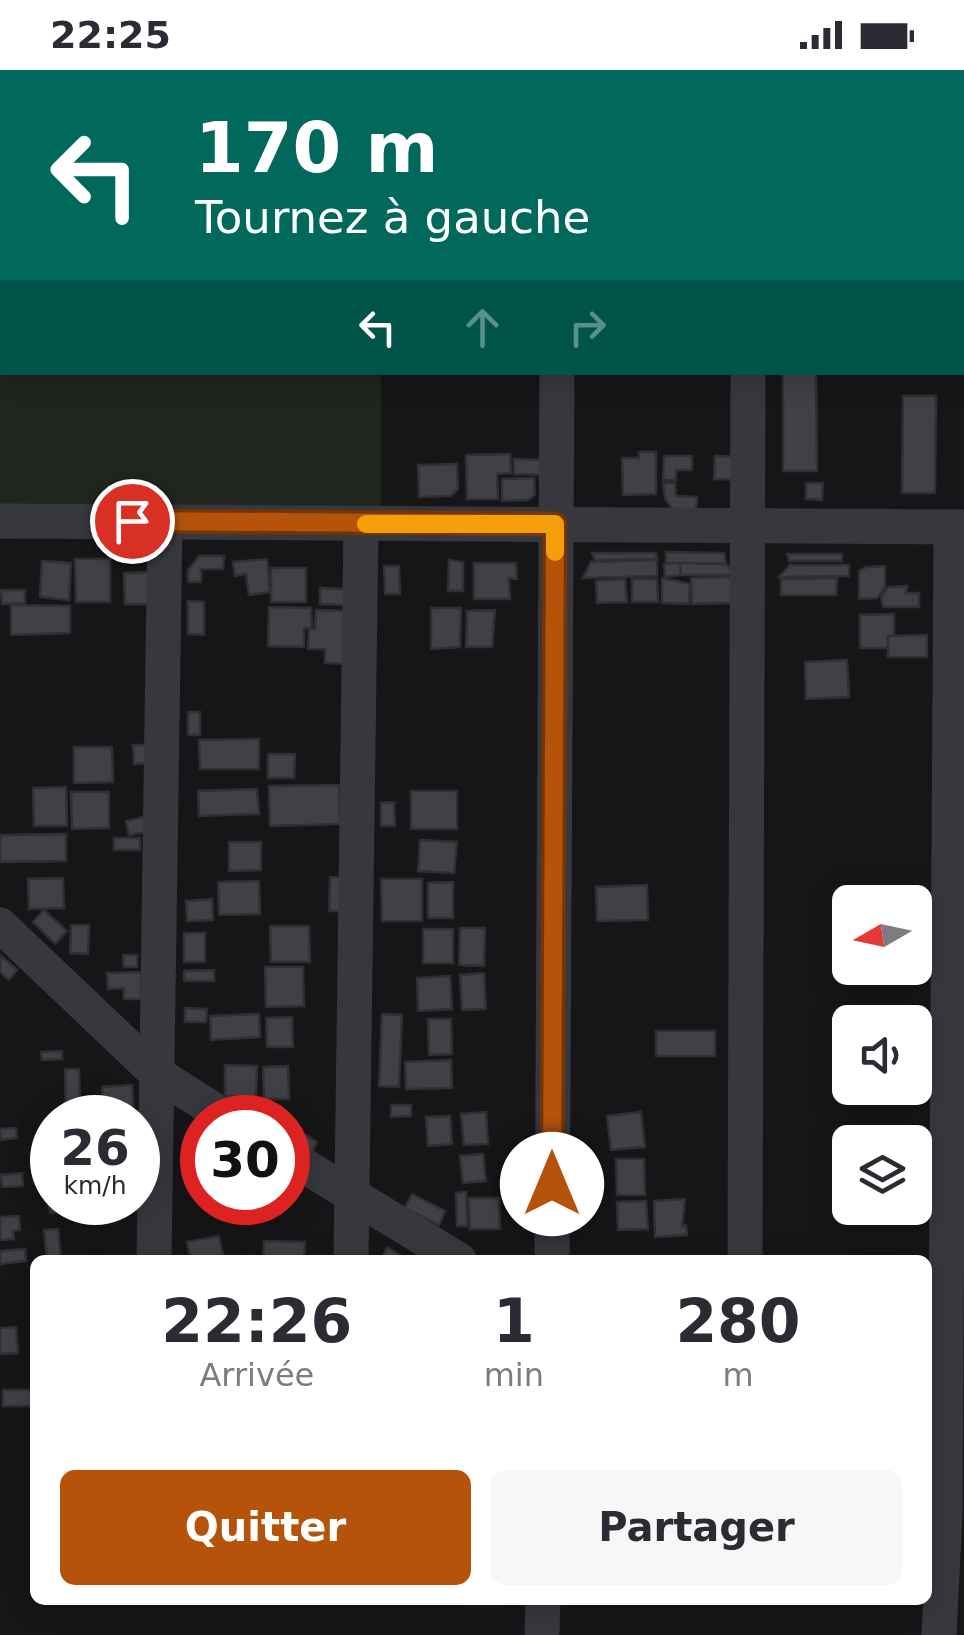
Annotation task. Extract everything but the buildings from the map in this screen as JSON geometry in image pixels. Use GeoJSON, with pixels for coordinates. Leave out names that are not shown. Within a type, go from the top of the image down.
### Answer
{"type":"FeatureCollection","features":[{"type":"Feature","properties":{"kind":"street"},"geometry":{"type":"LineString","coordinates":[[552,1255],[556,375]]}},
{"type":"Feature","properties":{"kind":"street"},"geometry":{"type":"LineString","coordinates":[[745,1255],[748,375]]}},
{"type":"Feature","properties":{"kind":"street"},"geometry":{"type":"LineString","coordinates":[[0,520],[958,527],[945,1512],[939,1635]]}},
{"type":"Feature","properties":{"kind":"street"},"geometry":{"type":"LineString","coordinates":[[154,1255],[165,522]]}},
{"type":"Feature","properties":{"kind":"street"},"geometry":{"type":"LineString","coordinates":[[351,1255],[361,524]]}},
{"type":"Feature","properties":{"kind":"street"},"geometry":{"type":"LineString","coordinates":[[0,925],[156,1073],[191,1095]]}},
{"type":"Feature","properties":{"kind":"street"},"geometry":{"type":"LineString","coordinates":[[310,1170],[451,1255]]}},
{"type":"Feature","properties":{"kind":"shaded area"},"geometry":{"type":"Polygon","coordinates":[[[0,375],[381,375],[381,508],[0,504],[0,375]]]}},
{"type":"Feature","properties":{"kind":"slow traffic"},"geometry":{"type":"LineString","coordinates":[[366,524],[555,524],[555,552]]}},
{"type":"Feature","properties":{"kind":"route"},"geometry":{"type":"LineString","coordinates":[[132,521],[555,524],[552,1184]]}}]}
